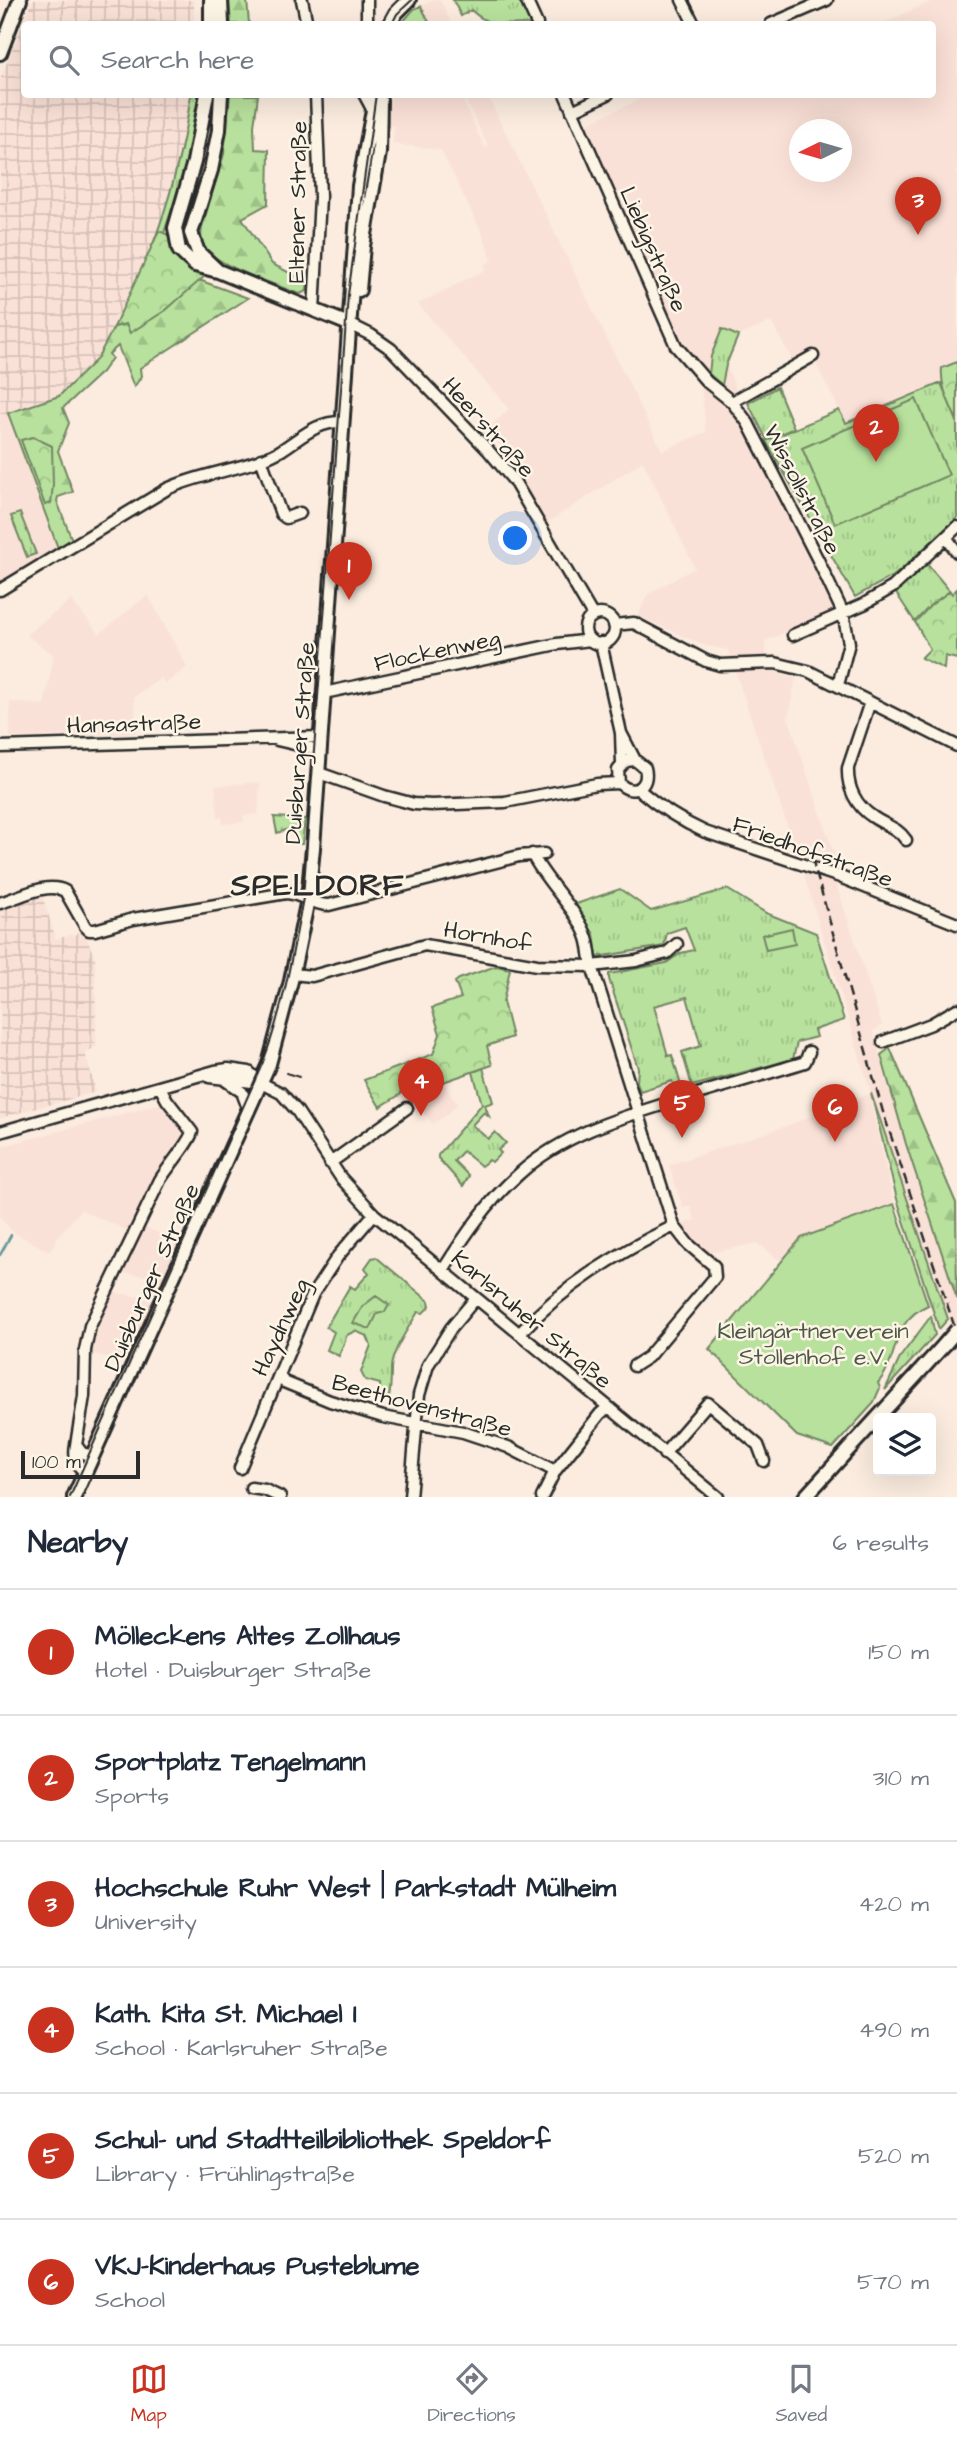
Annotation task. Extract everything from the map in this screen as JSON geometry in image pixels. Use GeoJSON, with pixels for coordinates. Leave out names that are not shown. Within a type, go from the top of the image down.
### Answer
{"type":"FeatureCollection","features":[{"type":"Feature","properties":{"kind":"main road"},"geometry":{"type":"LineString","coordinates":[[0,53],[20,0]]}},
{"type":"Feature","properties":{"kind":"main road"},"geometry":{"type":"LineString","coordinates":[[211,0],[211,21]]}},
{"type":"Feature","properties":{"kind":"main road"},"geometry":{"type":"LineString","coordinates":[[221,0],[222,21]]}},
{"type":"Feature","properties":{"kind":"main road"},"geometry":{"type":"LineString","coordinates":[[392,21],[409,0]]}},
{"type":"Feature","properties":{"kind":"main road"},"geometry":{"type":"LineString","coordinates":[[206,98],[194,162],[175,233],[178,250],[187,260],[201,268],[218,271],[351,325]]}},
{"type":"Feature","properties":{"kind":"main road"},"geometry":{"type":"LineString","coordinates":[[218,271],[198,252],[191,233],[211,170],[219,130],[221,98]]}},
{"type":"Feature","properties":{"kind":"main road","name":"Duisburger Straße"},"geometry":{"type":"LineString","coordinates":[[74,1497],[261,1083],[275,1046],[292,974],[308,899],[319,773],[359,186],[372,109],[376,98]]}},
{"type":"Feature","properties":{"kind":"main road","name":"Duisburger Straße"},"geometry":{"type":"LineString","coordinates":[[351,325],[358,303],[363,246],[369,225],[379,153],[378,98]]}},
{"type":"Feature","properties":{"kind":"main road"},"geometry":{"type":"LineString","coordinates":[[805,1497],[957,1330]]}},
{"type":"Feature","properties":{"kind":"street"},"geometry":{"type":"LineString","coordinates":[[302,0],[306,21]]}},
{"type":"Feature","properties":{"kind":"street"},"geometry":{"type":"LineString","coordinates":[[367,0],[367,21]]}},
{"type":"Feature","properties":{"kind":"street"},"geometry":{"type":"LineString","coordinates":[[526,0],[536,21]]}},
{"type":"Feature","properties":{"kind":"street"},"geometry":{"type":"LineString","coordinates":[[682,0],[692,21]]}},
{"type":"Feature","properties":{"kind":"street"},"geometry":{"type":"LineString","coordinates":[[781,21],[827,0]]}},
{"type":"Feature","properties":{"kind":"street","name":"Eltener Straße"},"geometry":{"type":"LineString","coordinates":[[314,311],[320,197],[317,98]]}},
{"type":"Feature","properties":{"kind":"street"},"geometry":{"type":"LineString","coordinates":[[366,98],[372,109]]}},
{"type":"Feature","properties":{"kind":"street","name":"Liebigstraße"},"geometry":{"type":"LineString","coordinates":[[567,98],[676,345],[689,364],[733,402]]}},
{"type":"Feature","properties":{"kind":"street"},"geometry":{"type":"LineString","coordinates":[[572,111],[600,98]]}},
{"type":"Feature","properties":{"kind":"street","name":"Heerstraße"},"geometry":{"type":"LineString","coordinates":[[351,325],[391,349],[488,450],[514,481],[593,616]]}},
{"type":"Feature","properties":{"kind":"street"},"geometry":{"type":"LineString","coordinates":[[733,402],[813,356]]}},
{"type":"Feature","properties":{"kind":"street","name":"Wissollstraße"},"geometry":{"type":"LineString","coordinates":[[733,402],[748,423],[843,613],[849,651],[838,685]]}},
{"type":"Feature","properties":{"kind":"street"},"geometry":{"type":"LineString","coordinates":[[0,590],[167,489],[182,482],[261,459],[279,452],[313,429],[330,422],[342,422]]}},
{"type":"Feature","properties":{"kind":"street"},"geometry":{"type":"LineString","coordinates":[[261,459],[281,514],[286,518],[300,513]]}},
{"type":"Feature","properties":{"kind":"street"},"geometry":{"type":"LineString","coordinates":[[793,635],[893,587],[957,527]]}},
{"type":"Feature","properties":{"kind":"street"},"geometry":{"type":"LineString","coordinates":[[946,537],[957,552]]}},
{"type":"Feature","properties":{"kind":"street"},"geometry":{"type":"LineString","coordinates":[[606,615],[614,625],[612,637],[601,643],[590,640],[585,627],[593,616],[606,615]]}},
{"type":"Feature","properties":{"kind":"street"},"geometry":{"type":"LineString","coordinates":[[614,625],[634,623],[706,661],[720,665],[787,664],[838,685],[957,746]]}},
{"type":"Feature","properties":{"kind":"street","name":"Flockenweg"},"geometry":{"type":"LineString","coordinates":[[557,644],[585,627]]}},
{"type":"Feature","properties":{"kind":"street","name":"Flockenweg"},"geometry":{"type":"LineString","coordinates":[[324,692],[557,644],[590,640]]}},
{"type":"Feature","properties":{"kind":"street"},"geometry":{"type":"LineString","coordinates":[[601,643],[621,733],[635,761],[645,768],[646,780],[660,806]]}},
{"type":"Feature","properties":{"kind":"street"},"geometry":{"type":"LineString","coordinates":[[870,702],[848,768],[847,779],[857,802],[864,810],[892,826],[906,840]]}},
{"type":"Feature","properties":{"kind":"street"},"geometry":{"type":"LineString","coordinates":[[619,773],[621,733]]}},
{"type":"Feature","properties":{"kind":"street","name":"Hansastraße"},"geometry":{"type":"LineString","coordinates":[[0,747],[269,738],[302,747],[321,743]]}},
{"type":"Feature","properties":{"kind":"street"},"geometry":{"type":"LineString","coordinates":[[319,773],[384,796],[414,804],[432,805],[505,802],[597,784],[635,761]]}},
{"type":"Feature","properties":{"kind":"street","name":"Friedhofstraße"},"geometry":{"type":"LineString","coordinates":[[619,773],[625,789],[638,789],[660,806],[705,832],[840,877],[957,924]]}},
{"type":"Feature","properties":{"kind":"street"},"geometry":{"type":"LineString","coordinates":[[638,789],[646,780]]}},
{"type":"Feature","properties":{"kind":"street"},"geometry":{"type":"LineString","coordinates":[[532,854],[540,871],[565,902],[587,937],[592,966],[674,1226],[688,1244],[714,1266],[715,1278],[648,1357],[634,1366]]}},
{"type":"Feature","properties":{"kind":"street"},"geometry":{"type":"LineString","coordinates":[[0,903],[48,888],[60,888],[65,891],[85,926],[89,930],[95,930],[133,919],[286,893],[299,894],[320,905],[329,905],[532,854],[544,854]]}},
{"type":"Feature","properties":{"kind":"street","name":"Hornhof"},"geometry":{"type":"LineString","coordinates":[[292,974],[312,976],[425,945],[537,965],[592,966],[636,961],[667,953],[677,944]]}},
{"type":"Feature","properties":{"kind":"street"},"geometry":{"type":"LineString","coordinates":[[883,1042],[931,1024],[957,1009]]}},
{"type":"Feature","properties":{"kind":"street"},"geometry":{"type":"LineString","coordinates":[[443,1270],[489,1204],[529,1165],[576,1136],[638,1112],[806,1062],[809,1052]]}},
{"type":"Feature","properties":{"kind":"street","name":"Karlsruher Straße"},"geometry":{"type":"LineString","coordinates":[[201,1076],[228,1069],[249,1072],[261,1083],[281,1093],[293,1105],[330,1163],[374,1214],[718,1497]]}},
{"type":"Feature","properties":{"kind":"street"},"geometry":{"type":"LineString","coordinates":[[0,1132],[201,1076],[261,1083]]}},
{"type":"Feature","properties":{"kind":"street"},"geometry":{"type":"LineString","coordinates":[[222,1077],[242,1093],[249,1111]]}},
{"type":"Feature","properties":{"kind":"street"},"geometry":{"type":"LineString","coordinates":[[86,1472],[78,1465],[75,1452],[84,1396],[85,1350],[90,1326],[160,1180],[192,1132],[160,1087]]}},
{"type":"Feature","properties":{"kind":"street"},"geometry":{"type":"LineString","coordinates":[[330,1163],[407,1108]]}},
{"type":"Feature","properties":{"kind":"street","name":"Haydnweg"},"geometry":{"type":"LineString","coordinates":[[240,1468],[313,1294],[338,1256],[374,1214]]}},
{"type":"Feature","properties":{"kind":"street"},"geometry":{"type":"LineString","coordinates":[[520,1334],[596,1269],[640,1242],[674,1226]]}},
{"type":"Feature","properties":{"kind":"street"},"geometry":{"type":"LineString","coordinates":[[410,1497],[419,1395],[428,1365],[451,1328],[476,1298]]}},
{"type":"Feature","properties":{"kind":"street","name":"Beethovenstraße"},"geometry":{"type":"LineString","coordinates":[[280,1377],[284,1382],[330,1401],[401,1422],[418,1422],[463,1432],[508,1447],[555,1471]]}},
{"type":"Feature","properties":{"kind":"street"},"geometry":{"type":"LineString","coordinates":[[664,1454],[708,1403],[758,1445],[764,1461]]}},
{"type":"Feature","properties":{"kind":"street"},"geometry":{"type":"LineString","coordinates":[[542,1497],[555,1471],[608,1407]]}},
{"type":"Feature","properties":{"kind":"street"},"geometry":{"type":"LineString","coordinates":[[76,1444],[82,1453],[93,1456]]}},
{"type":"Feature","properties":{"kind":"street"},"geometry":{"type":"LineString","coordinates":[[251,1488],[265,1490],[280,1497]]}},
{"type":"Feature","properties":{"kind":"shaded area"},"geometry":{"type":"Polygon","coordinates":[[[32,0],[194,0],[194,21],[24,21],[32,0]]]}},
{"type":"Feature","properties":{"kind":"shaded area"},"geometry":{"type":"Polygon","coordinates":[[[433,0],[440,0],[450,21],[428,21],[421,6],[433,0]]]}},
{"type":"Feature","properties":{"kind":"shaded area"},"geometry":{"type":"Polygon","coordinates":[[[935,0],[957,0],[957,421],[941,383],[846,423],[810,352],[793,361],[771,322],[738,336],[726,365],[737,391],[732,392],[698,364],[676,331],[593,142],[588,123],[643,98],[936,98],[936,21],[888,21],[935,0]]]}},
{"type":"Feature","properties":{"kind":"shaded area"},"geometry":{"type":"Polygon","coordinates":[[[21,28],[21,98],[191,98],[185,136],[159,231],[97,359],[59,396],[0,418],[0,80],[21,28]]]}},
{"type":"Feature","properties":{"kind":"shaded area"},"geometry":{"type":"Polygon","coordinates":[[[391,98],[461,98],[485,148],[488,146],[464,98],[488,98],[662,451],[706,432],[701,385],[719,401],[719,406],[720,400],[730,408],[740,421],[834,611],[765,641],[768,670],[796,678],[788,717],[835,856],[830,864],[882,1025],[873,1031],[906,1144],[957,1299],[957,1344],[871,1093],[805,878],[728,650],[703,645],[638,616],[648,594],[695,568],[643,461],[547,523],[489,428],[509,409],[418,304],[487,269],[484,265],[492,260],[482,233],[441,150],[393,144],[394,126],[388,125],[391,98]]]}},
{"type":"Feature","properties":{"kind":"shaded area"},"geometry":{"type":"Polygon","coordinates":[[[8,413],[58,548],[0,581],[0,418],[8,413]]]}},
{"type":"Feature","properties":{"kind":"shaded area"},"geometry":{"type":"Polygon","coordinates":[[[148,595],[187,667],[165,684],[161,678],[134,697],[136,733],[10,738],[10,702],[44,705],[54,655],[26,635],[71,600],[99,634],[148,595]]]}},
{"type":"Feature","properties":{"kind":"shaded area"},"geometry":{"type":"Polygon","coordinates":[[[260,782],[258,814],[243,816],[244,822],[223,824],[222,817],[218,817],[215,786],[260,782]]]}},
{"type":"Feature","properties":{"kind":"shaded area"},"geometry":{"type":"Polygon","coordinates":[[[42,895],[56,939],[84,931],[95,959],[96,1047],[85,1053],[96,1092],[0,1118],[0,908],[42,895]]]}},
{"type":"Feature","properties":{"kind":"shaded area"},"geometry":{"type":"Polygon","coordinates":[[[426,1066],[443,1083],[457,1104],[447,1115],[432,1124],[421,1108],[435,1099],[429,1089],[408,1103],[413,1097],[410,1092],[403,1096],[402,1094],[404,1076],[426,1066]]]}},
{"type":"Feature","properties":{"kind":"shaded area"},"geometry":{"type":"Polygon","coordinates":[[[869,1094],[894,1204],[801,1238],[781,1261],[757,1243],[710,1253],[692,1239],[682,1224],[695,1220],[690,1206],[683,1208],[669,1165],[786,1126],[869,1094]]]}},
{"type":"Feature","properties":{"kind":"shaded area"},"geometry":{"type":"Polygon","coordinates":[[[163,1103],[188,1135],[167,1159],[128,1231],[81,1210],[58,1236],[50,1252],[13,1232],[0,1217],[0,1147],[163,1103]]]}},
{"type":"Feature","properties":{"kind":"shaded area"},"geometry":{"type":"Polygon","coordinates":[[[142,1226],[179,1242],[162,1282],[147,1276],[119,1273],[142,1226]]]}},
{"type":"Feature","properties":{"kind":"shaded area"},"geometry":{"type":"Polygon","coordinates":[[[111,1292],[142,1297],[153,1302],[126,1361],[90,1353],[95,1329],[111,1292]]]}},
{"type":"Feature","properties":{"kind":"green space"},"geometry":{"type":"Polygon","coordinates":[[[229,0],[247,0],[249,21],[231,21],[229,0]]]}},
{"type":"Feature","properties":{"kind":"green space"},"geometry":{"type":"Polygon","coordinates":[[[453,0],[521,0],[531,21],[487,21],[471,10],[461,16],[453,0]]]}},
{"type":"Feature","properties":{"kind":"green space"},"geometry":{"type":"Polygon","coordinates":[[[421,6],[428,21],[404,21],[414,9],[421,6]]]}},
{"type":"Feature","properties":{"kind":"green space"},"geometry":{"type":"Polygon","coordinates":[[[190,98],[199,98],[184,172],[164,233],[164,242],[150,252],[164,214],[190,98]]]}},
{"type":"Feature","properties":{"kind":"green space"},"geometry":{"type":"Polygon","coordinates":[[[230,98],[258,98],[254,126],[255,149],[269,150],[268,204],[242,218],[272,264],[308,282],[307,291],[300,294],[249,275],[222,262],[205,248],[202,243],[202,227],[224,154],[230,98]]]}},
{"type":"Feature","properties":{"kind":"green space"},"geometry":{"type":"Polygon","coordinates":[[[159,231],[171,236],[174,250],[182,261],[205,276],[166,310],[130,333],[126,324],[114,327],[159,231]]]}},
{"type":"Feature","properties":{"kind":"green space"},"geometry":{"type":"Polygon","coordinates":[[[199,280],[248,298],[140,368],[141,377],[134,387],[118,346],[109,354],[112,358],[102,372],[63,408],[69,423],[58,451],[73,492],[58,497],[57,501],[72,540],[58,548],[8,413],[59,396],[97,359],[114,327],[126,324],[130,332],[166,310],[199,280]]]}},
{"type":"Feature","properties":{"kind":"green space"},"geometry":{"type":"Polygon","coordinates":[[[722,329],[738,336],[726,365],[722,385],[709,374],[711,356],[722,329]]]}},
{"type":"Feature","properties":{"kind":"green space"},"geometry":{"type":"Polygon","coordinates":[[[957,362],[957,421],[946,395],[942,368],[957,362]]]}},
{"type":"Feature","properties":{"kind":"green space"},"geometry":{"type":"Polygon","coordinates":[[[941,383],[957,421],[957,518],[895,575],[855,597],[766,441],[839,410],[846,423],[941,383]]]}},
{"type":"Feature","properties":{"kind":"green space"},"geometry":{"type":"Polygon","coordinates":[[[777,387],[794,428],[767,440],[748,403],[777,387]]]}},
{"type":"Feature","properties":{"kind":"green space"},"geometry":{"type":"Polygon","coordinates":[[[916,399],[949,475],[835,524],[802,448],[916,399]]]}},
{"type":"Feature","properties":{"kind":"green space"},"geometry":{"type":"Polygon","coordinates":[[[33,437],[52,446],[51,503],[45,505],[21,440],[33,437]]]}},
{"type":"Feature","properties":{"kind":"green space"},"geometry":{"type":"Polygon","coordinates":[[[20,513],[36,554],[27,557],[11,516],[20,513]]]}},
{"type":"Feature","properties":{"kind":"green space"},"geometry":{"type":"Polygon","coordinates":[[[926,563],[950,591],[931,605],[915,622],[896,593],[926,563]]]}},
{"type":"Feature","properties":{"kind":"green space"},"geometry":{"type":"Polygon","coordinates":[[[957,589],[957,659],[945,656],[944,669],[921,658],[930,649],[915,622],[931,605],[957,589]]]}},
{"type":"Feature","properties":{"kind":"green space"},"geometry":{"type":"Polygon","coordinates":[[[274,817],[305,819],[302,844],[297,844],[289,829],[277,833],[274,817]]]}},
{"type":"Feature","properties":{"kind":"green space"},"geometry":{"type":"Polygon","coordinates":[[[620,889],[651,911],[727,889],[766,913],[816,933],[844,1020],[814,1030],[816,1037],[797,1042],[793,1059],[692,1086],[682,1052],[701,1046],[687,997],[654,1006],[668,1056],[672,1055],[683,1092],[677,1094],[672,1081],[640,1091],[637,1082],[638,1068],[609,974],[666,963],[681,953],[694,950],[685,927],[667,933],[664,946],[597,957],[594,934],[573,905],[620,889]]]}},
{"type":"Feature","properties":{"kind":"green space"},"geometry":{"type":"Polygon","coordinates":[[[792,928],[795,944],[766,950],[762,935],[792,928]]]}},
{"type":"Feature","properties":{"kind":"green space"},"geometry":{"type":"Polygon","coordinates":[[[496,966],[510,969],[503,1002],[512,1037],[487,1046],[492,1065],[443,1082],[426,1065],[404,1075],[401,1094],[380,1107],[364,1080],[433,1054],[440,1034],[432,1008],[461,998],[455,982],[459,979],[496,966]]]}},
{"type":"Feature","properties":{"kind":"green space"},"geometry":{"type":"Polygon","coordinates":[[[890,1048],[956,1203],[957,1299],[906,1144],[881,1055],[890,1048]]]}},
{"type":"Feature","properties":{"kind":"green space"},"geometry":{"type":"Polygon","coordinates":[[[483,1068],[493,1102],[485,1105],[489,1116],[484,1112],[472,1125],[488,1139],[495,1132],[506,1143],[498,1150],[501,1153],[492,1162],[489,1160],[481,1166],[463,1151],[454,1161],[469,1176],[463,1186],[438,1155],[482,1104],[473,1072],[483,1068]]]}},
{"type":"Feature","properties":{"kind":"green space"},"geometry":{"type":"Polygon","coordinates":[[[871,1093],[948,1319],[939,1329],[897,1199],[871,1093]]]}},
{"type":"Feature","properties":{"kind":"green space","name":"Kleingärtnerverein Stollenhof e.V."},"geometry":{"type":"Polygon","coordinates":[[[894,1204],[928,1305],[916,1312],[901,1330],[890,1362],[878,1383],[880,1388],[873,1404],[833,1448],[797,1436],[709,1349],[801,1238],[894,1204]]]}},
{"type":"Feature","properties":{"kind":"green space"},"geometry":{"type":"Polygon","coordinates":[[[376,1257],[429,1301],[430,1306],[423,1313],[418,1312],[397,1348],[392,1363],[389,1398],[380,1393],[380,1384],[365,1380],[361,1372],[371,1345],[367,1336],[355,1331],[347,1335],[339,1356],[327,1350],[334,1332],[326,1327],[350,1286],[355,1289],[369,1273],[365,1268],[372,1258],[376,1257]]]}},
{"type":"Feature","properties":{"kind":"green space"},"geometry":{"type":"Polygon","coordinates":[[[376,1296],[389,1305],[385,1312],[377,1314],[370,1329],[353,1323],[363,1306],[376,1296]]]}},
{"type":"Feature","properties":{"kind":"green space"},"geometry":{"type":"Polygon","coordinates":[[[931,1316],[935,1335],[885,1390],[901,1356],[931,1316]]]}},
{"type":"Feature","properties":{"kind":"waterway"},"geometry":{"type":"LineString","coordinates":[[0,1255],[11,1235]]}},
{"type":"Feature","properties":{"kind":"tram line"},"geometry":{"type":"LineString","coordinates":[[394,21],[412,0]]}},
{"type":"Feature","properties":{"kind":"tram line"},"geometry":{"type":"LineString","coordinates":[[70,1497],[263,1062],[287,981],[303,898],[348,295],[375,98]]}},
{"type":"Feature","properties":{"kind":"tram line"},"geometry":{"type":"LineString","coordinates":[[286,1073],[299,1077]]}},
{"type":"Feature","properties":{"kind":"railway"},"geometry":{"type":"LineString","coordinates":[[812,858],[883,1112],[957,1334]]}},
{"type":"Feature","properties":{"kind":"place","name":"Hochschule Ruhr West | Parkstadt Mülheim"},"geometry":{"type":"Point","coordinates":[918,235]}},
{"type":"Feature","properties":{"kind":"place","name":"Sportplatz Tengelmann"},"geometry":{"type":"Point","coordinates":[876,462]}},
{"type":"Feature","properties":{"kind":"place","name":"Mölleckens Altes Zollhaus"},"geometry":{"type":"Point","coordinates":[349,600]}},
{"type":"Feature","properties":{"kind":"place","name":"Kath. Kita St. Michael I"},"geometry":{"type":"Point","coordinates":[421,1116]}},
{"type":"Feature","properties":{"kind":"place","name":"Schul- und Stadtteilbibliothek Speldorf"},"geometry":{"type":"Point","coordinates":[682,1138]}},
{"type":"Feature","properties":{"kind":"place","name":"VKJ-Kinderhaus Pusteblume"},"geometry":{"type":"Point","coordinates":[835,1142]}},
{"type":"Feature","properties":{"kind":"district","name":"SPELDORF"},"geometry":{"type":"Point","coordinates":[318,885]}}]}
